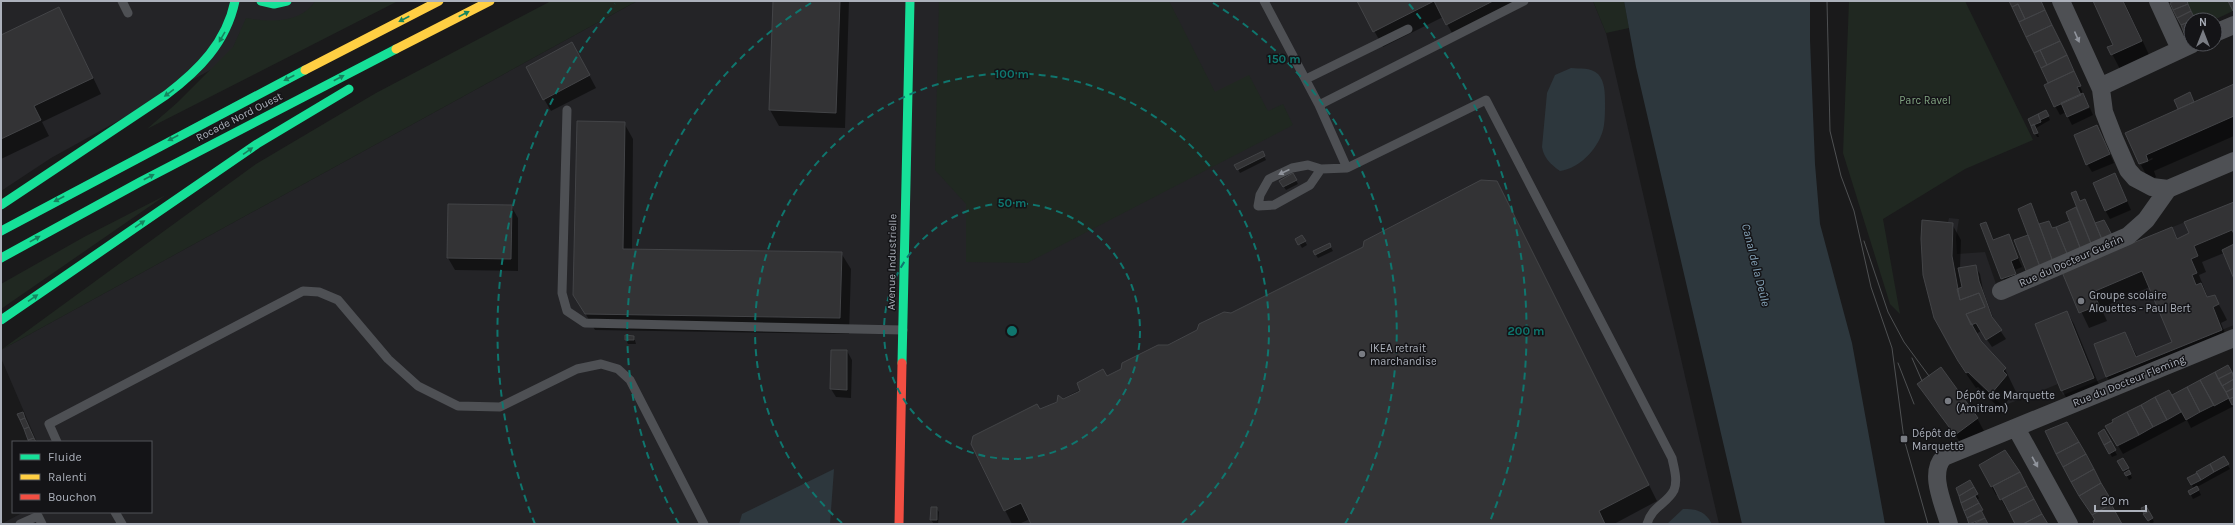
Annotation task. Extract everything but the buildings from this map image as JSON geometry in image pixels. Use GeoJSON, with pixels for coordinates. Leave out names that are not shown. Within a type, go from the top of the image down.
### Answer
{"type":"FeatureCollection","features":[{"type":"Feature","properties":{"kind":"main road"},"geometry":{"type":"LineString","coordinates":[[1,206],[166,95],[191,76],[217,47],[232,16],[235,1]]}},
{"type":"Feature","properties":{"kind":"main road"},"geometry":{"type":"LineString","coordinates":[[261,1],[274,4],[287,1]]}},
{"type":"Feature","properties":{"kind":"main road","name":"Rocade Nord Ouest"},"geometry":{"type":"LineString","coordinates":[[1,231],[146,152],[439,1]]}},
{"type":"Feature","properties":{"kind":"main road","name":"Rocade Nord Ouest"},"geometry":{"type":"LineString","coordinates":[[1,258],[126,189],[490,1]]}},
{"type":"Feature","properties":{"kind":"main road","name":"Avenue Industrielle"},"geometry":{"type":"LineString","coordinates":[[899,524],[910,1]]}},
{"type":"Feature","properties":{"kind":"main road"},"geometry":{"type":"LineString","coordinates":[[403,56],[438,27]]}},
{"type":"Feature","properties":{"kind":"main road"},"geometry":{"type":"LineString","coordinates":[[1,320],[268,137],[359,84]]}},
{"type":"Feature","properties":{"kind":"street"},"geometry":{"type":"LineString","coordinates":[[2061,1],[2100,87],[2105,115],[2128,170],[2135,178],[2145,184],[2168,189],[2234,161]]}},
{"type":"Feature","properties":{"kind":"street"},"geometry":{"type":"LineString","coordinates":[[2158,1],[2183,42]]}},
{"type":"Feature","properties":{"kind":"street"},"geometry":{"type":"LineString","coordinates":[[2223,30],[2234,25]]}},
{"type":"Feature","properties":{"kind":"street"},"geometry":{"type":"LineString","coordinates":[[2100,87],[2183,48]]}},
{"type":"Feature","properties":{"kind":"street","name":"Rue du Docteur Guérin"},"geometry":{"type":"LineString","coordinates":[[2001,291],[2128,236],[2146,220],[2168,189]]}},
{"type":"Feature","properties":{"kind":"street","name":"Rue du Docteur Fleming"},"geometry":{"type":"LineString","coordinates":[[1949,524],[1937,478],[1938,465],[1949,454],[2234,338]]}},
{"type":"Feature","properties":{"kind":"street"},"geometry":{"type":"LineString","coordinates":[[2016,428],[2069,524]]}},
{"type":"Feature","properties":{"kind":"lane"},"geometry":{"type":"LineString","coordinates":[[122,1],[128,13]]}},
{"type":"Feature","properties":{"kind":"lane"},"geometry":{"type":"LineString","coordinates":[[1264,1],[1319,105],[1347,168]]}},
{"type":"Feature","properties":{"kind":"lane"},"geometry":{"type":"LineString","coordinates":[[1319,105],[1524,1]]}},
{"type":"Feature","properties":{"kind":"lane"},"geometry":{"type":"LineString","coordinates":[[1306,79],[1408,29]]}},
{"type":"Feature","properties":{"kind":"lane"},"geometry":{"type":"LineString","coordinates":[[1321,169],[1310,185],[1274,205],[1258,206],[1260,195],[1269,179],[1292,168],[1308,165],[1321,169],[1347,168],[1486,100],[1672,458],[1676,476],[1674,490],[1650,514],[1647,524]]}},
{"type":"Feature","properties":{"kind":"lane"},"geometry":{"type":"LineString","coordinates":[[567,110],[562,292],[567,311],[585,323],[903,330]]}},
{"type":"Feature","properties":{"kind":"lane"},"geometry":{"type":"LineString","coordinates":[[57,441],[49,424],[303,291],[319,292],[338,300],[388,359],[418,386],[458,406],[500,407],[577,369],[601,364],[618,369],[630,380],[704,524]]}},
{"type":"Feature","properties":{"kind":"lane"},"geometry":{"type":"LineString","coordinates":[[116,513],[122,524]]}},
{"type":"Feature","properties":{"kind":"lane"},"geometry":{"type":"LineString","coordinates":[[20,524],[42,518]]}},
{"type":"Feature","properties":{"kind":"shaded area"},"geometry":{"type":"Polygon","coordinates":[[[1,1],[335,1],[51,158],[1,191],[1,1]]]}},
{"type":"Feature","properties":{"kind":"shaded area"},"geometry":{"type":"Polygon","coordinates":[[[637,1],[1593,1],[1606,33],[1719,524],[1,524],[22,513],[152,513],[152,441],[37,441],[1,358],[1,350],[637,1]]]}},
{"type":"Feature","properties":{"kind":"shaded area","name":"Groupe scolaire Alouettes - Paul Bert"},"geometry":{"type":"Polygon","coordinates":[[[2234,202],[2234,325],[2063,395],[2058,384],[2003,406],[1966,373],[1950,349],[1934,318],[1923,275],[1921,239],[1922,220],[1948,222],[1949,218],[1959,219],[1956,238],[1957,254],[1985,252],[1996,284],[2062,272],[2234,202]]]}},
{"type":"Feature","properties":{"kind":"green space"},"geometry":{"type":"Polygon","coordinates":[[[315,1],[398,1],[147,129],[178,102],[233,47],[246,18],[284,20],[293,18],[309,8],[315,1]]]}},
{"type":"Feature","properties":{"kind":"green space"},"geometry":{"type":"Polygon","coordinates":[[[551,1],[637,1],[1,350],[256,164],[376,93],[551,1]]]}},
{"type":"Feature","properties":{"kind":"green space"},"geometry":{"type":"Polygon","coordinates":[[[939,1],[1169,1],[1215,92],[1249,75],[1268,111],[1283,104],[1293,125],[1027,263],[966,262],[966,204],[935,170],[939,1]]]}},
{"type":"Feature","properties":{"kind":"green space"},"geometry":{"type":"Polygon","coordinates":[[[1593,1],[1624,1],[1629,28],[1606,33],[1593,1]]]}},
{"type":"Feature","properties":{"kind":"green space","name":"Parc Ravel"},"geometry":{"type":"Polygon","coordinates":[[[1849,1],[1965,1],[2033,140],[1965,169],[1883,219],[1900,314],[1890,304],[1843,153],[1849,1]]]}},
{"type":"Feature","properties":{"kind":"green space"},"geometry":{"type":"Polygon","coordinates":[[[2187,1],[2228,1],[2233,11],[2223,16],[2223,12],[2192,12],[2187,1]]]}},
{"type":"Feature","properties":{"kind":"green space"},"geometry":{"type":"Polygon","coordinates":[[[166,195],[1,309],[1,284],[84,237],[166,195]]]}},
{"type":"Feature","properties":{"kind":"water","name":"Canal de la Deûle"},"geometry":{"type":"Polygon","coordinates":[[[1624,1],[1810,1],[1815,164],[1820,224],[1852,343],[1885,524],[1742,524],[1636,67],[1624,1]]]}},
{"type":"Feature","properties":{"kind":"water"},"geometry":{"type":"Polygon","coordinates":[[[1571,68],[1592,70],[1600,77],[1605,92],[1604,122],[1599,141],[1589,155],[1575,166],[1560,171],[1548,160],[1542,147],[1547,93],[1555,75],[1571,68]]]}},
{"type":"Feature","properties":{"kind":"water"},"geometry":{"type":"Polygon","coordinates":[[[834,469],[830,524],[739,524],[742,514],[834,469]]]}},
{"type":"Feature","properties":{"kind":"water"},"geometry":{"type":"Polygon","coordinates":[[[1683,509],[1700,512],[1706,516],[1712,524],[1667,524],[1683,509]]]}},
{"type":"Feature","properties":{"kind":"tram line"},"geometry":{"type":"LineString","coordinates":[[1827,1],[1830,131],[1841,176],[1854,211],[1871,287],[1892,348],[1904,439],[1928,524]]}},
{"type":"Feature","properties":{"kind":"tram line"},"geometry":{"type":"LineString","coordinates":[[1864,241],[1888,312],[1904,342],[1929,376]]}},
{"type":"Feature","properties":{"kind":"tram line"},"geometry":{"type":"LineString","coordinates":[[1912,358],[1922,381]]}},
{"type":"Feature","properties":{"kind":"tram line"},"geometry":{"type":"LineString","coordinates":[[1898,363],[1914,404]]}},
{"type":"Feature","properties":{"kind":"traffic: fast"},"geometry":{"type":"LineString","coordinates":[[1,205],[178,86],[200,65],[218,43],[231,16],[235,1]]}},
{"type":"Feature","properties":{"kind":"traffic: fast"},"geometry":{"type":"LineString","coordinates":[[261,1],[274,4],[287,1]]}},
{"type":"Feature","properties":{"kind":"traffic: fast"},"geometry":{"type":"LineString","coordinates":[[902,363],[910,1]]}},
{"type":"Feature","properties":{"kind":"traffic: fast"},"geometry":{"type":"LineString","coordinates":[[1,258],[140,182],[396,49]]}},
{"type":"Feature","properties":{"kind":"traffic: fast"},"geometry":{"type":"LineString","coordinates":[[1,231],[305,70]]}},
{"type":"Feature","properties":{"kind":"traffic: fast"},"geometry":{"type":"LineString","coordinates":[[1,320],[257,144],[349,89]]}},
{"type":"Feature","properties":{"kind":"traffic: slow"},"geometry":{"type":"LineString","coordinates":[[305,70],[439,1]]}},
{"type":"Feature","properties":{"kind":"traffic: slow"},"geometry":{"type":"LineString","coordinates":[[396,49],[490,1]]}},
{"type":"Feature","properties":{"kind":"traffic: jam"},"geometry":{"type":"LineString","coordinates":[[899,524],[902,363]]}},
{"type":"Feature","properties":{"kind":"place","name":"Groupe scolaire Alouettes - Paul Bert"},"geometry":{"type":"Point","coordinates":[2081,301]}},
{"type":"Feature","properties":{"kind":"place","name":"IKEA retrait marchandise"},"geometry":{"type":"Point","coordinates":[1362,354]}},
{"type":"Feature","properties":{"kind":"place","name":"Dépôt de Marquette (Amitram)"},"geometry":{"type":"Point","coordinates":[1948,401]}},
{"type":"Feature","properties":{"kind":"place","name":"Dépôt de Marquette"},"geometry":{"type":"Point","coordinates":[1904,439]}}]}
